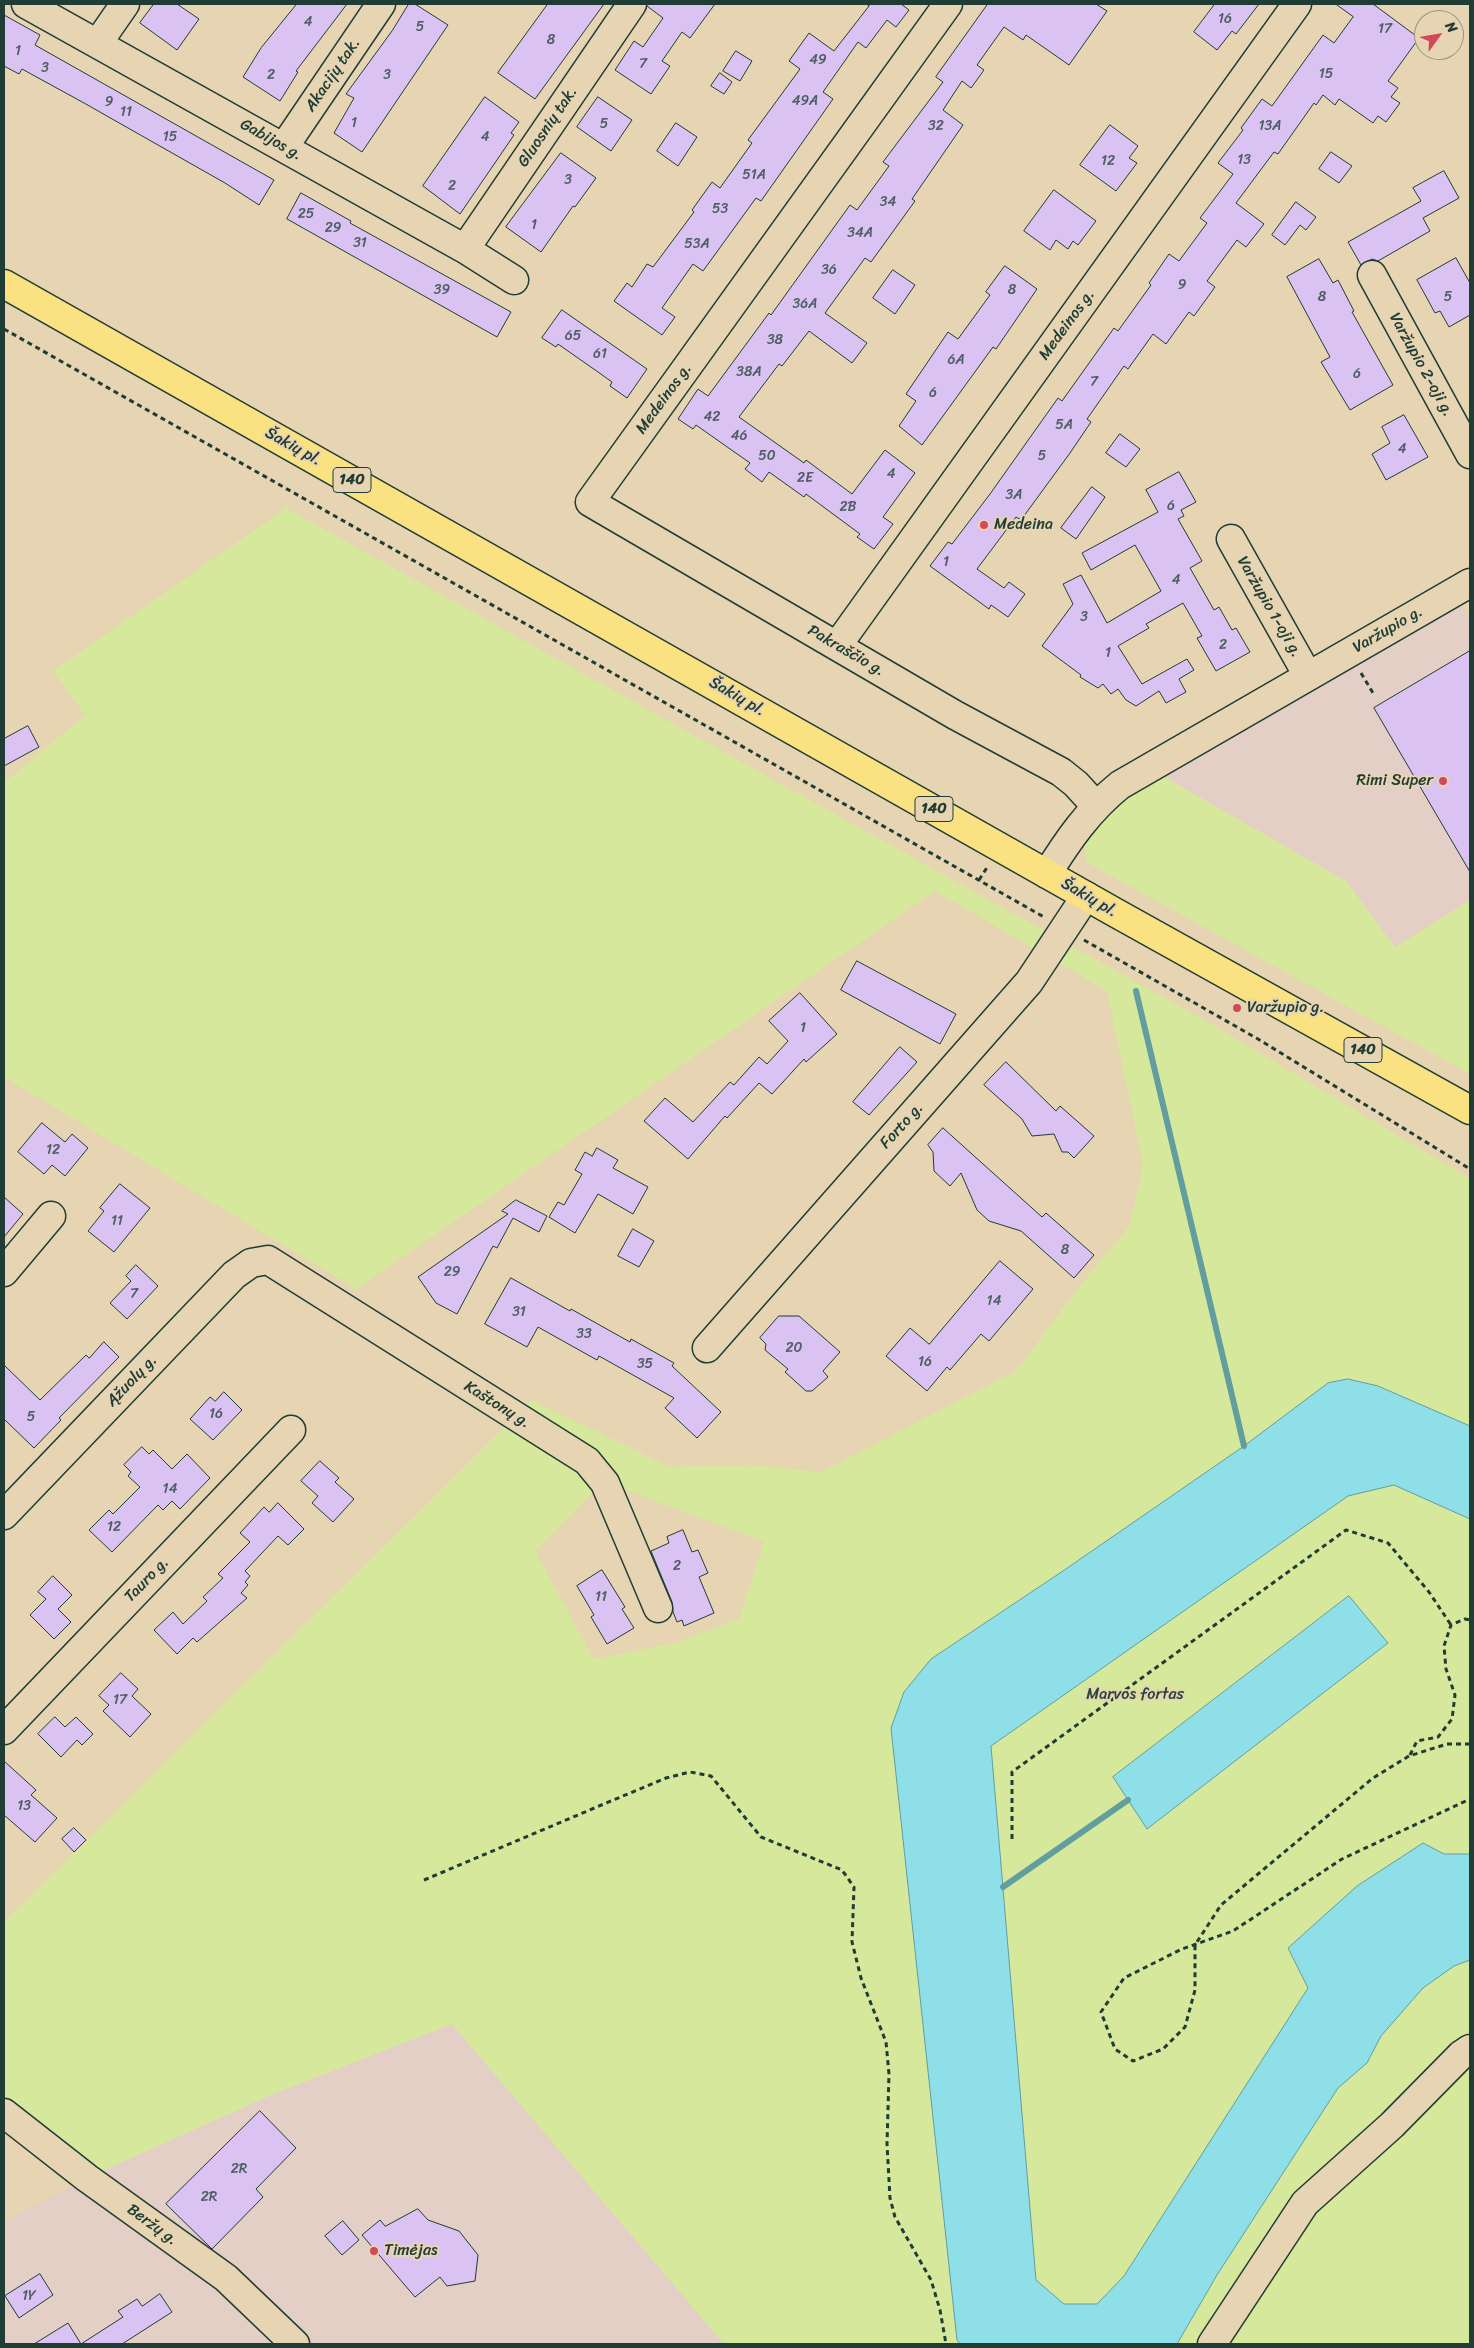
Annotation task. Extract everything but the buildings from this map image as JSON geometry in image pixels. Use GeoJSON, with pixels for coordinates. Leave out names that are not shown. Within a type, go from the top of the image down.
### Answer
{"type":"FeatureCollection","features":[{"type":"Feature","properties":{"kind":"main road","name":"Šakių pl."},"geometry":{"type":"LineString","coordinates":[[4,284],[1086,896],[1470,1110]]}},
{"type":"Feature","properties":{"kind":"street","name":"Gabijos g."},"geometry":{"type":"LineString","coordinates":[[26,4],[284,147],[514,280]]}},
{"type":"Feature","properties":{"kind":"street"},"geometry":{"type":"LineString","coordinates":[[98,43],[125,4]]}},
{"type":"Feature","properties":{"kind":"street","name":"Akacijų tak."},"geometry":{"type":"LineString","coordinates":[[284,147],[381,4]]}},
{"type":"Feature","properties":{"kind":"street","name":"Gluosnių tak."},"geometry":{"type":"LineString","coordinates":[[465,250],[632,4]]}},
{"type":"Feature","properties":{"kind":"street","name":"Medeinos g."},"geometry":{"type":"LineString","coordinates":[[590,502],[948,4]]}},
{"type":"Feature","properties":{"kind":"street","name":"Medeinos g."},"geometry":{"type":"LineString","coordinates":[[837,646],[1297,4]]}},
{"type":"Feature","properties":{"kind":"street","name":"Varžupio 2-oji g."},"geometry":{"type":"LineString","coordinates":[[1372,275],[1470,454]]}},
{"type":"Feature","properties":{"kind":"street","name":"Pakraščio g."},"geometry":{"type":"LineString","coordinates":[[590,502],[955,715],[1061,772],[1076,784],[1096,806]]}},
{"type":"Feature","properties":{"kind":"street","name":"Varžupio 1-oji g."},"geometry":{"type":"LineString","coordinates":[[1231,539],[1308,676]]}},
{"type":"Feature","properties":{"kind":"street","name":"Varžupio g."},"geometry":{"type":"LineString","coordinates":[[1047,874],[1073,832],[1096,806],[1120,785],[1470,583]]}},
{"type":"Feature","properties":{"kind":"street","name":"Forto g."},"geometry":{"type":"LineString","coordinates":[[707,1348],[1029,982],[1086,896]]}},
{"type":"Feature","properties":{"kind":"street"},"geometry":{"type":"LineString","coordinates":[[4,1272],[51,1216]]}},
{"type":"Feature","properties":{"kind":"street","name":"Ąžuolų g."},"geometry":{"type":"LineString","coordinates":[[4,1515],[234,1275],[251,1263],[268,1260]]}},
{"type":"Feature","properties":{"kind":"street","name":"Kaštonų g."},"geometry":{"type":"LineString","coordinates":[[268,1260],[587,1461],[605,1483],[658,1608]]}},
{"type":"Feature","properties":{"kind":"street","name":"Tauro g."},"geometry":{"type":"LineString","coordinates":[[4,1730],[291,1430]]}},
{"type":"Feature","properties":{"kind":"street"},"geometry":{"type":"LineString","coordinates":[[1212,2344],[1305,2203],[1392,2125],[1461,2055],[1470,2050]]}},
{"type":"Feature","properties":{"kind":"street","name":"Beržų g."},"geometry":{"type":"LineString","coordinates":[[4,2113],[87,2178],[226,2278],[295,2344]]}},
{"type":"Feature","properties":{"kind":"path"},"geometry":{"type":"LineString","coordinates":[[4,329],[1258,1039],[1470,1169]]}},
{"type":"Feature","properties":{"kind":"path"},"geometry":{"type":"LineString","coordinates":[[1012,1839],[1012,1772],[1346,1530],[1388,1543],[1429,1592],[1451,1625]]}},
{"type":"Feature","properties":{"kind":"path"},"geometry":{"type":"LineString","coordinates":[[1409,1756],[1417,1742],[1438,1737],[1452,1719],[1455,1695],[1446,1669],[1444,1646],[1451,1625],[1466,1619],[1470,1620]]}},
{"type":"Feature","properties":{"kind":"path"},"geometry":{"type":"LineString","coordinates":[[1470,1744],[1447,1744],[1409,1756],[1373,1778],[1221,1904],[1195,1945],[1195,1990],[1185,2027],[1163,2049],[1133,2061],[1114,2049],[1101,2012],[1124,1978],[1182,1949],[1195,1945],[1233,1932],[1342,1859],[1470,1799]]}},
{"type":"Feature","properties":{"kind":"path"},"geometry":{"type":"LineString","coordinates":[[424,1880],[611,1800],[666,1778],[690,1772],[711,1776],[761,1837],[842,1870],[854,1887],[852,1942],[861,1978],[886,2042],[889,2074],[887,2144],[890,2198],[895,2217],[931,2280],[940,2310],[946,2344]]}},
{"type":"Feature","properties":{"kind":"shaded area"},"geometry":{"type":"Polygon","coordinates":[[[1458,599],[1470,620],[1470,900],[1395,947],[1346,881],[1161,775],[1458,599]]]}},
{"type":"Feature","properties":{"kind":"shaded area"},"geometry":{"type":"Polygon","coordinates":[[[452,2024],[724,2344],[4,2344],[4,2222],[87,2178],[271,2095],[452,2024]]]}},
{"type":"Feature","properties":{"kind":"green space","name":"Marvos fortas"},"geometry":{"type":"Polygon","coordinates":[[[286,508],[1201,1018],[1470,1179],[1470,2344],[724,2344],[452,2024],[271,2095],[87,2178],[4,2113],[4,1922],[532,1400],[670,1467],[751,1465],[821,1472],[1016,1371],[1074,1293],[1130,1225],[1143,1164],[1107,991],[935,891],[356,1289],[4,1077],[4,783],[85,715],[53,671],[286,508]],[[604,1481],[535,1551],[594,1659],[675,1643],[739,1618],[764,1542],[604,1481]]]}},
{"type":"Feature","properties":{"kind":"green space"},"geometry":{"type":"Polygon","coordinates":[[[1161,775],[1346,881],[1395,947],[1470,900],[1470,1074],[1086,862],[1084,844],[1093,828],[1134,788],[1161,775]]]}},
{"type":"Feature","properties":{"kind":"water"},"geometry":{"type":"Polygon","coordinates":[[[1348,1379],[1378,1386],[1470,1426],[1470,1519],[1394,1485],[1348,1496],[991,1746],[1036,2280],[1064,2304],[1097,2304],[1124,2276],[1308,1988],[1288,1948],[1357,1886],[1423,1843],[1444,1854],[1470,1854],[1470,1960],[1454,1966],[1423,1988],[1381,2036],[1367,2063],[1338,2088],[1217,2275],[1177,2344],[960,2344],[957,2340],[891,1728],[904,1692],[931,1659],[1244,1446],[1328,1383],[1348,1379]]]}},
{"type":"Feature","properties":{"kind":"water"},"geometry":{"type":"Polygon","coordinates":[[[1349,1596],[1388,1643],[1147,1829],[1113,1777],[1349,1596]]]}},
{"type":"Feature","properties":{"kind":"waterway"},"geometry":{"type":"LineString","coordinates":[[1136,991],[1244,1446]]}},
{"type":"Feature","properties":{"kind":"waterway"},"geometry":{"type":"LineString","coordinates":[[1003,1887],[1128,1800]]}},
{"type":"Feature","properties":{"kind":"place","name":"Medeina"},"geometry":{"type":"Point","coordinates":[984,525]}},
{"type":"Feature","properties":{"kind":"place","name":"Rimi Super"},"geometry":{"type":"Point","coordinates":[1443,781]}},
{"type":"Feature","properties":{"kind":"place","name":"Varžupio g."},"geometry":{"type":"Point","coordinates":[1237,1008]}},
{"type":"Feature","properties":{"kind":"place","name":"Timėjas"},"geometry":{"type":"Point","coordinates":[374,2251]}}]}
